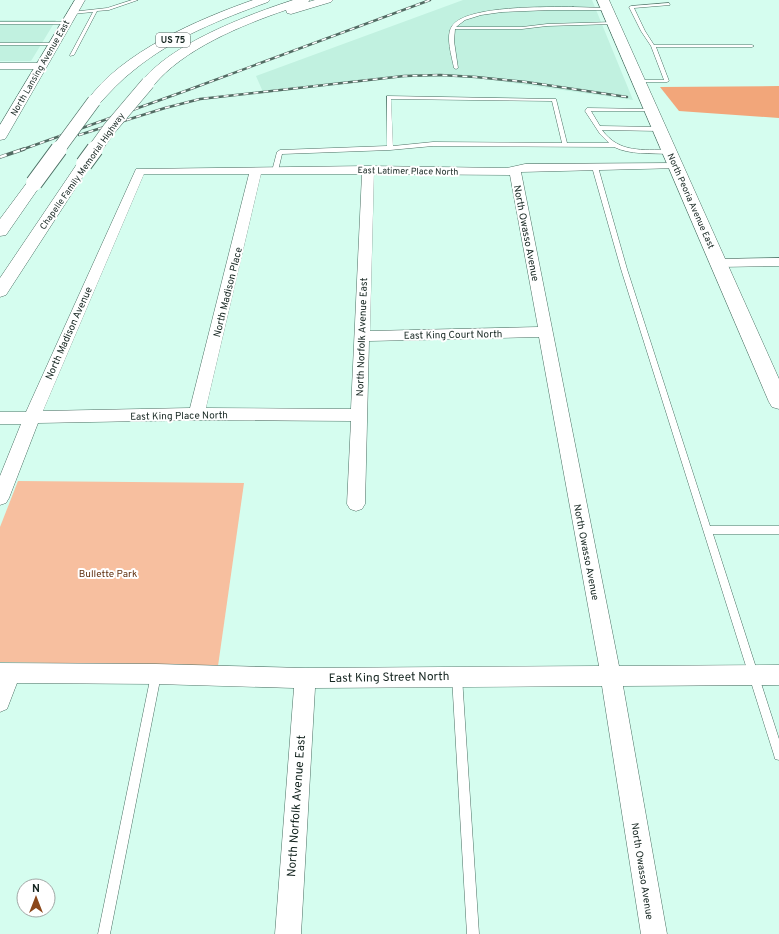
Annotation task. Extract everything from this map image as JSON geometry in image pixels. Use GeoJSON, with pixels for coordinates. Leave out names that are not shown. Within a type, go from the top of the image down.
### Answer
{"type":"FeatureCollection","features":[{"type":"Feature","properties":{"kind":"main road","name":"US 75"},"geometry":{"type":"LineString","coordinates":[[0,231],[94,101],[116,78],[151,52],[172,40],[214,20],[264,0]]}},
{"type":"Feature","properties":{"kind":"main road","name":"Chapelle Family Memorial Highway"},"geometry":{"type":"LineString","coordinates":[[0,291],[84,164],[109,129],[154,74],[198,44],[239,24],[304,0]]}},
{"type":"Feature","properties":{"kind":"main road"},"geometry":{"type":"LineString","coordinates":[[198,44],[271,17],[327,0]]}},
{"type":"Feature","properties":{"kind":"main road","name":"North Peoria Avenue East"},"geometry":{"type":"LineString","coordinates":[[605,4],[778,398]]}},
{"type":"Feature","properties":{"kind":"street","name":"North Lansing Avenue East"},"geometry":{"type":"LineString","coordinates":[[0,136],[80,0]]}},
{"type":"Feature","properties":{"kind":"street"},"geometry":{"type":"LineString","coordinates":[[0,66],[40,66]]}},
{"type":"Feature","properties":{"kind":"street","name":"East Latimer Place North"},"geometry":{"type":"LineString","coordinates":[[140,170],[368,170],[506,172],[525,167],[595,167],[672,159]]}},
{"type":"Feature","properties":{"kind":"street","name":"North Madison Avenue"},"geometry":{"type":"LineString","coordinates":[[0,498],[32,417],[140,170]]}},
{"type":"Feature","properties":{"kind":"street","name":"North Norfolk Avenue East"},"geometry":{"type":"LineString","coordinates":[[356,504],[368,170]]}},
{"type":"Feature","properties":{"kind":"street","name":"North Owasso Avenue"},"geometry":{"type":"LineString","coordinates":[[515,170],[611,677],[654,934]]}},
{"type":"Feature","properties":{"kind":"street","name":"North Madison Place"},"geometry":{"type":"LineString","coordinates":[[197,414],[256,171]]}},
{"type":"Feature","properties":{"kind":"street"},"geometry":{"type":"LineString","coordinates":[[719,263],[779,262]]}},
{"type":"Feature","properties":{"kind":"street","name":"East King Court North"},"geometry":{"type":"LineString","coordinates":[[361,336],[546,332]]}},
{"type":"Feature","properties":{"kind":"street","name":"East King Place North"},"geometry":{"type":"LineString","coordinates":[[0,418],[197,414],[359,415]]}},
{"type":"Feature","properties":{"kind":"street"},"geometry":{"type":"LineString","coordinates":[[0,702],[5,673]]}},
{"type":"Feature","properties":{"kind":"street","name":"East King Street North"},"geometry":{"type":"LineString","coordinates":[[5,673],[156,674],[305,678],[779,675]]}},
{"type":"Feature","properties":{"kind":"street","name":"North Norfolk Avenue East"},"geometry":{"type":"LineString","coordinates":[[288,934],[305,678]]}},
{"type":"Feature","properties":{"kind":"lane"},"geometry":{"type":"LineString","coordinates":[[0,23],[69,18],[136,0]]}},
{"type":"Feature","properties":{"kind":"lane"},"geometry":{"type":"LineString","coordinates":[[456,68],[452,36],[454,28],[460,21],[479,13],[503,10],[605,4]]}},
{"type":"Feature","properties":{"kind":"lane"},"geometry":{"type":"LineString","coordinates":[[638,81],[667,81],[653,46],[643,31],[631,7],[669,4]]}},
{"type":"Feature","properties":{"kind":"lane"},"geometry":{"type":"LineString","coordinates":[[72,55],[96,10]]}},
{"type":"Feature","properties":{"kind":"lane"},"geometry":{"type":"LineString","coordinates":[[454,28],[522,28],[547,25],[613,24]]}},
{"type":"Feature","properties":{"kind":"lane"},"geometry":{"type":"LineString","coordinates":[[0,44],[53,44]]}},
{"type":"Feature","properties":{"kind":"lane"},"geometry":{"type":"LineString","coordinates":[[653,46],[752,46]]}},
{"type":"Feature","properties":{"kind":"lane"},"geometry":{"type":"LineString","coordinates":[[390,148],[389,97],[554,100],[565,145]]}},
{"type":"Feature","properties":{"kind":"lane"},"geometry":{"type":"LineString","coordinates":[[614,145],[599,128],[588,111],[589,108],[651,110]]}},
{"type":"Feature","properties":{"kind":"lane"},"geometry":{"type":"LineString","coordinates":[[599,128],[659,129]]}},
{"type":"Feature","properties":{"kind":"lane"},"geometry":{"type":"LineString","coordinates":[[275,170],[280,152],[390,148],[433,144],[614,145],[623,149],[654,151],[672,159]]}},
{"type":"Feature","properties":{"kind":"lane"},"geometry":{"type":"LineString","coordinates":[[595,167],[624,269],[779,755]]}},
{"type":"Feature","properties":{"kind":"lane"},"geometry":{"type":"LineString","coordinates":[[708,530],[779,530]]}},
{"type":"Feature","properties":{"kind":"lane"},"geometry":{"type":"LineString","coordinates":[[104,934],[156,674]]}},
{"type":"Feature","properties":{"kind":"lane"},"geometry":{"type":"LineString","coordinates":[[457,676],[472,934]]}},
{"type":"Feature","properties":{"kind":"shaded area"},"geometry":{"type":"Polygon","coordinates":[[[463,0],[592,0],[633,100],[486,79],[441,76],[384,78],[263,92],[256,76],[463,0]]]}},
{"type":"Feature","properties":{"kind":"shaded area"},"geometry":{"type":"Polygon","coordinates":[[[0,20],[56,20],[31,61],[0,61],[0,20]]]}},
{"type":"Feature","properties":{"kind":"shaded area"},"geometry":{"type":"Polygon","coordinates":[[[779,86],[779,118],[679,111],[660,87],[779,86]]]}},
{"type":"Feature","properties":{"kind":"green space","name":"Bullette Park"},"geometry":{"type":"Polygon","coordinates":[[[18,481],[244,483],[218,666],[0,662],[0,527],[18,481]]]}},
{"type":"Feature","properties":{"kind":"railway"},"geometry":{"type":"LineString","coordinates":[[21,150],[430,0]]}},
{"type":"Feature","properties":{"kind":"railway"},"geometry":{"type":"LineString","coordinates":[[79,135],[165,108],[200,99],[404,76],[440,75],[476,77],[526,82],[627,97]]}},
{"type":"Feature","properties":{"kind":"railway"},"geometry":{"type":"LineString","coordinates":[[0,157],[21,150]]}}]}
